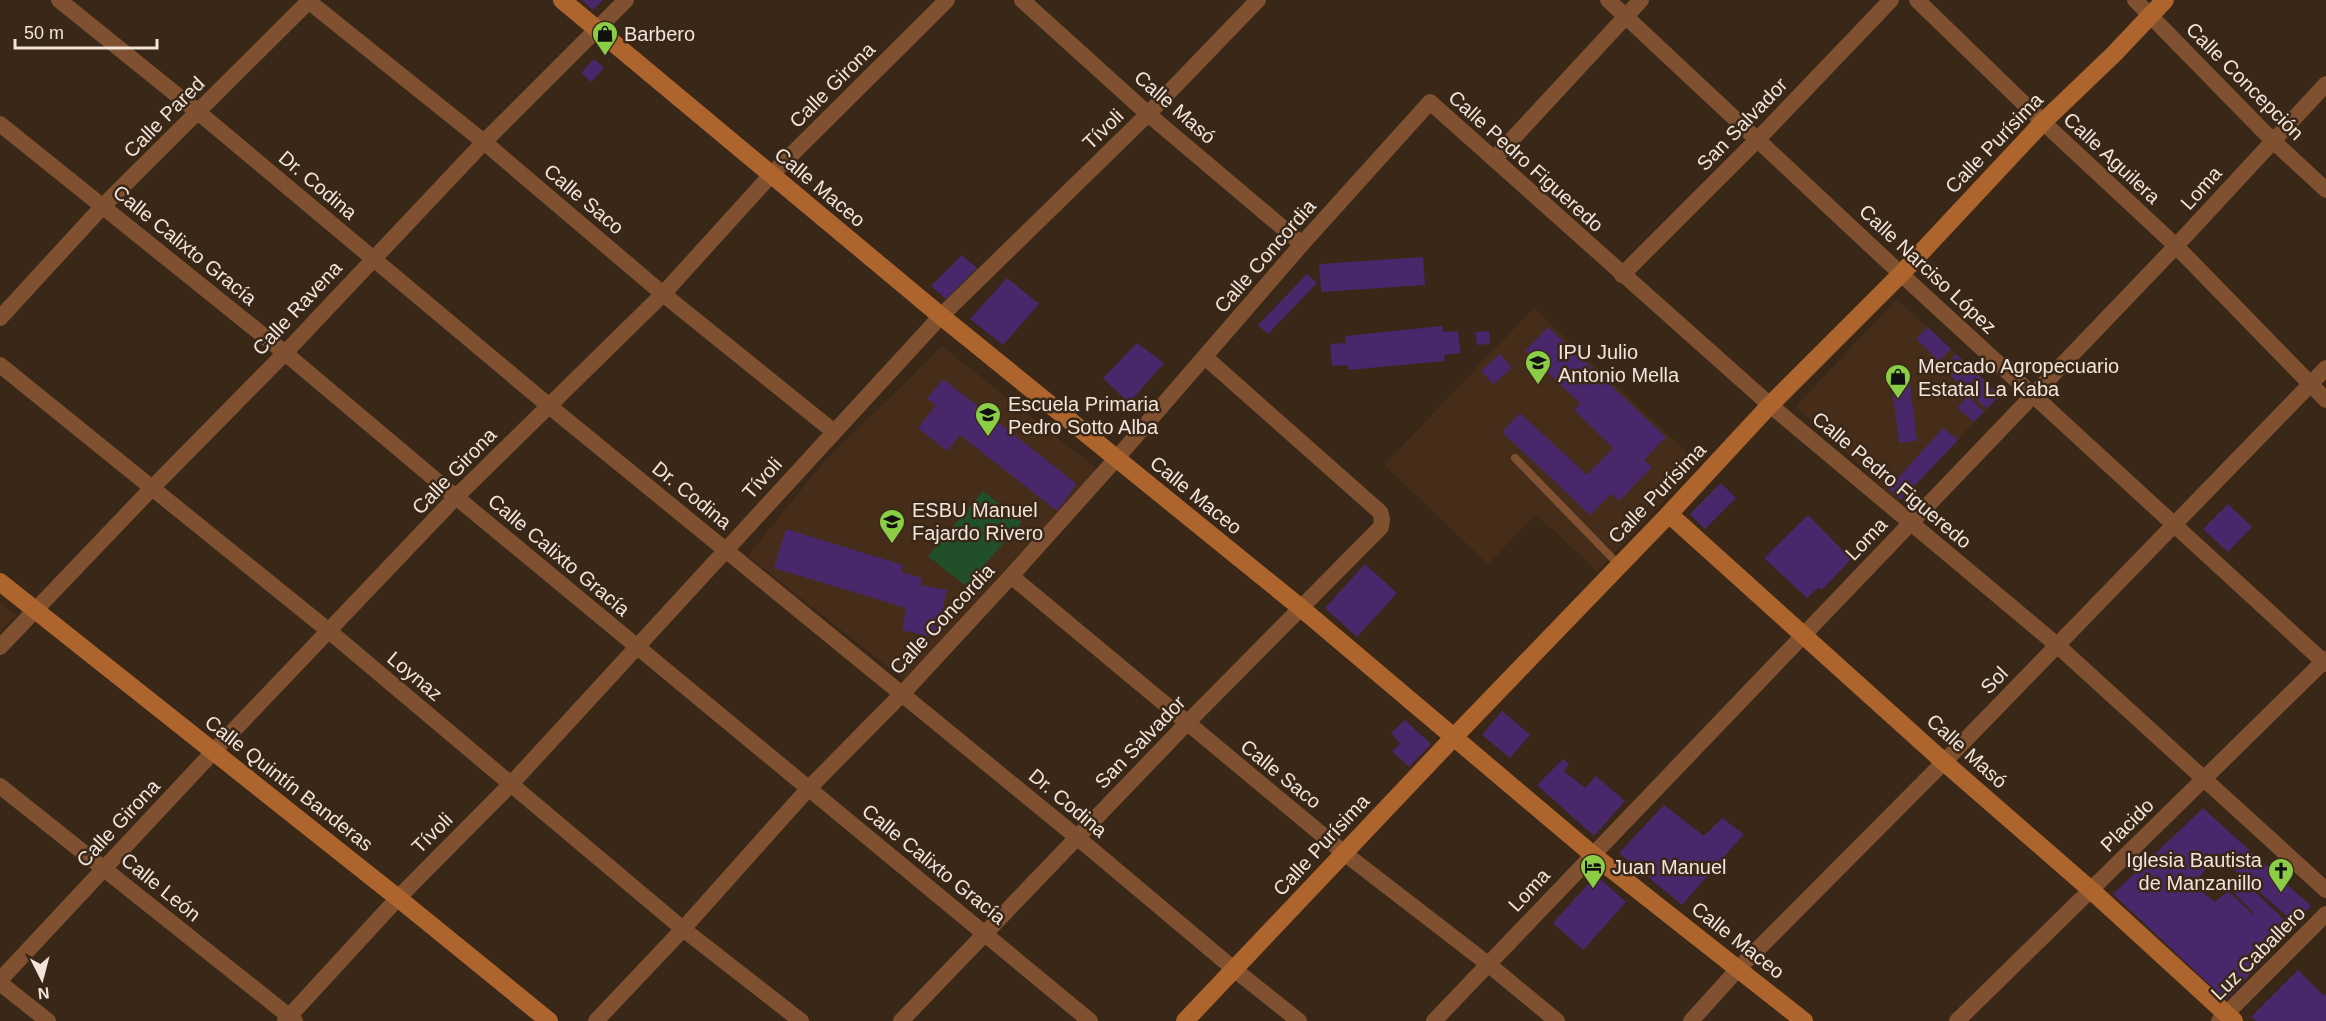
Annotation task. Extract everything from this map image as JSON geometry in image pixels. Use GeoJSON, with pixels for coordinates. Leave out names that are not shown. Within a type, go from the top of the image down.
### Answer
{"type":"FeatureCollection","features":[{"type":"Feature","properties":{"kind":"street","name":"Dr. Codina"},"geometry":{"type":"LineString","coordinates":[[59,0],[198,112],[548,405],[1299,1021]]}},
{"type":"Feature","properties":{"kind":"street","name":"Calle Maceo"},"geometry":{"type":"LineString","coordinates":[[562,0],[941,316],[1301,609],[1592,854],[1803,1021]]}},
{"type":"Feature","properties":{"kind":"street","name":"Calle Ravena"},"geometry":{"type":"LineString","coordinates":[[0,647],[484,142],[626,0]]}},
{"type":"Feature","properties":{"kind":"street","name":"Calle Girona"},"geometry":{"type":"LineString","coordinates":[[0,982],[214,751],[456,497],[663,294],[771,175],[947,0]]}},
{"type":"Feature","properties":{"kind":"street","name":"Calle Masó"},"geometry":{"type":"LineString","coordinates":[[1022,0],[1148,114],[1302,244]]}},
{"type":"Feature","properties":{"kind":"street","name":"Tívoli"},"geometry":{"type":"LineString","coordinates":[[290,1019],[398,898],[512,783],[941,316],[1148,114],[1258,0]]}},
{"type":"Feature","properties":{"kind":"street","name":"Calle Narciso López"},"geometry":{"type":"LineString","coordinates":[[1608,0],[1901,274],[2325,662]]}},
{"type":"Feature","properties":{"kind":"street"},"geometry":{"type":"LineString","coordinates":[[1494,159],[1641,0]]}},
{"type":"Feature","properties":{"kind":"street","name":"San Salvador"},"geometry":{"type":"LineString","coordinates":[[1622,275],[1758,139],[1890,0]]}},
{"type":"Feature","properties":{"kind":"street","name":"Calle Aguilera"},"geometry":{"type":"LineString","coordinates":[[1917,0],[2176,246],[2326,400]]}},
{"type":"Feature","properties":{"kind":"street","name":"Calle Concepción"},"geometry":{"type":"LineString","coordinates":[[2135,0],[2272,140],[2326,190]]}},
{"type":"Feature","properties":{"kind":"street","name":"Calle Purísima"},"geometry":{"type":"LineString","coordinates":[[1185,1021],[1669,514],[1770,405],[1901,274],[2043,122],[2166,0]]}},
{"type":"Feature","properties":{"kind":"street","name":"Calle Pared"},"geometry":{"type":"LineString","coordinates":[[0,318],[103,206],[309,1]]}},
{"type":"Feature","properties":{"kind":"street","name":"Calle Saco"},"geometry":{"type":"LineString","coordinates":[[309,1],[484,142],[663,294],[833,431]]}},
{"type":"Feature","properties":{"kind":"street","name":"Loma"},"geometry":{"type":"LineString","coordinates":[[1434,1021],[1803,634],[2035,395],[2326,84]]}},
{"type":"Feature","properties":{"kind":"street","name":"Calle Pedro Figueredo"},"geometry":{"type":"LineString","coordinates":[[1430,102],[1770,405],[2057,645],[2326,890]]}},
{"type":"Feature","properties":{"kind":"street","name":"Calle Concordia"},"geometry":{"type":"LineString","coordinates":[[596,1021],[683,929],[809,788],[902,694],[1011,576],[1116,459],[1302,244],[1430,102]]}},
{"type":"Feature","properties":{"kind":"street","name":"Calle Calixto Gracía"},"geometry":{"type":"LineString","coordinates":[[0,124],[285,352],[456,497],[1090,1021]]}},
{"type":"Feature","properties":{"kind":"street","name":"San Salvador"},"geometry":{"type":"LineString","coordinates":[[901,1021],[1186,723],[1381,527],[1380,512],[1205,357]]}},
{"type":"Feature","properties":{"kind":"street","name":"Loynaz"},"geometry":{"type":"LineString","coordinates":[[0,365],[153,487],[512,783],[683,929],[801,1021]]}},
{"type":"Feature","properties":{"kind":"street","name":"Sol"},"geometry":{"type":"LineString","coordinates":[[1691,1021],[1738,969],[1944,762],[2326,368]]}},
{"type":"Feature","properties":{"kind":"street","name":"Calle Masó"},"geometry":{"type":"LineString","coordinates":[[1669,514],[1944,762],[2091,890],[2226,1019]]}},
{"type":"Feature","properties":{"kind":"street","name":"Calle Saco"},"geometry":{"type":"LineString","coordinates":[[1011,576],[1344,852],[1557,1021]]}},
{"type":"Feature","properties":{"kind":"street","name":"Calle Quintín Banderas"},"geometry":{"type":"LineString","coordinates":[[0,582],[549,1021]]}},
{"type":"Feature","properties":{"kind":"street","name":"Placido"},"geometry":{"type":"LineString","coordinates":[[1958,1021],[2204,777],[2325,662]]}},
{"type":"Feature","properties":{"kind":"street","name":"Calle León"},"geometry":{"type":"LineString","coordinates":[[0,786],[290,1019]]}},
{"type":"Feature","properties":{"kind":"street","name":"Luz Caballero"},"geometry":{"type":"LineString","coordinates":[[2226,1019],[2326,914]]}},
{"type":"Feature","properties":{"kind":"street"},"geometry":{"type":"LineString","coordinates":[[0,982],[48,1021]]}},
{"type":"Feature","properties":{"kind":"lane"},"geometry":{"type":"LineString","coordinates":[[1515,458],[1619,565]]}},
{"type":"Feature","properties":{"kind":"shaded area","name":"Mercado Agropecuario Estatal La Kaba"},"geometry":{"type":"Polygon","coordinates":[[[1897,299],[2000,395],[1898,502],[1796,406],[1897,299]]]}},
{"type":"Feature","properties":{"kind":"shaded area","name":"IPU Julio Antonio Mella"},"geometry":{"type":"Polygon","coordinates":[[[1534,308],[1699,464],[1597,571],[1536,514],[1488,564],[1384,465],[1534,308]]]}},
{"type":"Feature","properties":{"kind":"shaded area","name":"ESBU Manuel Fajardo Rivero"},"geometry":{"type":"Polygon","coordinates":[[[942,346],[1097,469],[904,680],[748,556],[822,464],[942,346]]]}},
{"type":"Feature","properties":{"kind":"shaded area"},"geometry":{"type":"Polygon","coordinates":[[[0,602],[16,615],[0,632],[0,602]]]}},
{"type":"Feature","properties":{"kind":"green space"},"geometry":{"type":"Polygon","coordinates":[[[983,491],[1022,522],[966,586],[928,556],[983,491]]]}},
{"type":"Feature","properties":{"kind":"building"},"geometry":{"type":"Polygon","coordinates":[[[582,0],[603,0],[593,10],[582,0]]]}},
{"type":"Feature","properties":{"kind":"building"},"geometry":{"type":"Polygon","coordinates":[[[594,59],[604,68],[591,82],[581,73],[594,59]]]}},
{"type":"Feature","properties":{"kind":"building"},"geometry":{"type":"Polygon","coordinates":[[[962,255],[977,268],[946,299],[931,286],[962,255]]]}},
{"type":"Feature","properties":{"kind":"building"},"geometry":{"type":"Polygon","coordinates":[[[1423,257],[1425,285],[1321,292],[1319,264],[1423,257]]]}},
{"type":"Feature","properties":{"kind":"building"},"geometry":{"type":"Polygon","coordinates":[[[1307,274],[1317,283],[1268,334],[1258,325],[1307,274]]]}},
{"type":"Feature","properties":{"kind":"building"},"geometry":{"type":"Polygon","coordinates":[[[1007,278],[1039,304],[1003,345],[970,319],[1007,278]]]}},
{"type":"Feature","properties":{"kind":"building"},"geometry":{"type":"Polygon","coordinates":[[[1442,326],[1443,332],[1458,331],[1461,353],[1444,355],[1445,361],[1348,370],[1348,365],[1332,366],[1330,344],[1346,343],[1345,336],[1442,326]]]}},
{"type":"Feature","properties":{"kind":"building"},"geometry":{"type":"Polygon","coordinates":[[[1548,327],[1666,437],[1644,460],[1652,467],[1619,501],[1611,494],[1590,515],[1502,432],[1520,413],[1587,475],[1613,448],[1574,410],[1580,403],[1525,351],[1548,327]]]}},
{"type":"Feature","properties":{"kind":"building"},"geometry":{"type":"Polygon","coordinates":[[[1928,327],[1951,349],[1939,361],[1916,339],[1928,327]]]}},
{"type":"Feature","properties":{"kind":"building"},"geometry":{"type":"Polygon","coordinates":[[[1489,331],[1490,344],[1477,345],[1475,332],[1489,331]]]}},
{"type":"Feature","properties":{"kind":"building"},"geometry":{"type":"Polygon","coordinates":[[[1137,343],[1164,363],[1129,403],[1103,378],[1137,343]]]}},
{"type":"Feature","properties":{"kind":"building"},"geometry":{"type":"Polygon","coordinates":[[[1500,354],[1512,368],[1493,384],[1481,371],[1500,354]]]}},
{"type":"Feature","properties":{"kind":"building"},"geometry":{"type":"Polygon","coordinates":[[[1956,354],[2000,395],[1987,409],[1943,369],[1956,354]]]}},
{"type":"Feature","properties":{"kind":"building"},"geometry":{"type":"Polygon","coordinates":[[[943,379],[1077,484],[1057,511],[960,435],[947,451],[918,428],[936,405],[927,399],[943,379]]]}},
{"type":"Feature","properties":{"kind":"building"},"geometry":{"type":"Polygon","coordinates":[[[1910,384],[1917,441],[1899,443],[1892,386],[1910,384]]]}},
{"type":"Feature","properties":{"kind":"building"},"geometry":{"type":"Polygon","coordinates":[[[1968,396],[1984,412],[1974,422],[1957,408],[1968,396]]]}},
{"type":"Feature","properties":{"kind":"building"},"geometry":{"type":"Polygon","coordinates":[[[1943,428],[1958,440],[1901,500],[1888,489],[1943,428]]]}},
{"type":"Feature","properties":{"kind":"building"},"geometry":{"type":"Polygon","coordinates":[[[1721,483],[1736,498],[1705,529],[1690,514],[1721,483]]]}},
{"type":"Feature","properties":{"kind":"building"},"geometry":{"type":"Polygon","coordinates":[[[2228,504],[2252,527],[2228,552],[2203,529],[2228,504]]]}},
{"type":"Feature","properties":{"kind":"building"},"geometry":{"type":"Polygon","coordinates":[[[1808,515],[1851,559],[1822,590],[1819,587],[1807,598],[1764,558],[1808,515]]]}},
{"type":"Feature","properties":{"kind":"building"},"geometry":{"type":"Polygon","coordinates":[[[786,529],[903,565],[901,572],[922,578],[920,585],[947,590],[936,638],[902,630],[906,608],[774,568],[786,529]]]}},
{"type":"Feature","properties":{"kind":"building"},"geometry":{"type":"Polygon","coordinates":[[[1365,564],[1397,593],[1357,637],[1325,608],[1365,564]]]}},
{"type":"Feature","properties":{"kind":"building"},"geometry":{"type":"Polygon","coordinates":[[[1502,711],[1530,735],[1510,758],[1482,735],[1502,711]]]}},
{"type":"Feature","properties":{"kind":"building"},"geometry":{"type":"Polygon","coordinates":[[[1405,720],[1431,744],[1409,767],[1392,751],[1400,744],[1391,733],[1405,720]]]}},
{"type":"Feature","properties":{"kind":"building"},"geometry":{"type":"Polygon","coordinates":[[[1563,759],[1569,764],[1564,771],[1585,788],[1596,776],[1625,801],[1594,836],[1537,785],[1563,759]]]}},
{"type":"Feature","properties":{"kind":"building"},"geometry":{"type":"Polygon","coordinates":[[[1664,805],[1704,836],[1722,818],[1744,834],[1682,905],[1619,853],[1664,805]]]}},
{"type":"Feature","properties":{"kind":"building"},"geometry":{"type":"Polygon","coordinates":[[[2203,808],[2311,906],[2295,923],[2218,856],[2193,884],[2215,902],[2228,891],[2253,914],[2230,889],[2240,878],[2293,928],[2226,1000],[2113,894],[2203,808]]]}},
{"type":"Feature","properties":{"kind":"building"},"geometry":{"type":"Polygon","coordinates":[[[1596,875],[1626,902],[1583,950],[1553,923],[1596,875]]]}},
{"type":"Feature","properties":{"kind":"building"},"geometry":{"type":"Polygon","coordinates":[[[2298,970],[2324,996],[2326,993],[2326,1021],[2256,1021],[2251,1017],[2298,970]]]}},
{"type":"Feature","properties":{"kind":"place","name":"Barbero"},"geometry":{"type":"Point","coordinates":[605,57]}},
{"type":"Feature","properties":{"kind":"place","name":"IPU Julio Antonio Mella"},"geometry":{"type":"Point","coordinates":[1538,386]}},
{"type":"Feature","properties":{"kind":"place","name":"Mercado Agropecuario Estatal La Kaba"},"geometry":{"type":"Point","coordinates":[1898,400]}},
{"type":"Feature","properties":{"kind":"place","name":"Escuela Primaria Pedro Sotto Alba"},"geometry":{"type":"Point","coordinates":[988,438]}},
{"type":"Feature","properties":{"kind":"place","name":"ESBU Manuel Fajardo Rivero"},"geometry":{"type":"Point","coordinates":[892,545]}},
{"type":"Feature","properties":{"kind":"place","name":"Juan Manuel"},"geometry":{"type":"Point","coordinates":[1593,890]}},
{"type":"Feature","properties":{"kind":"place","name":"Iglesia Bautista de Manzanillo"},"geometry":{"type":"Point","coordinates":[2281,894]}}]}
